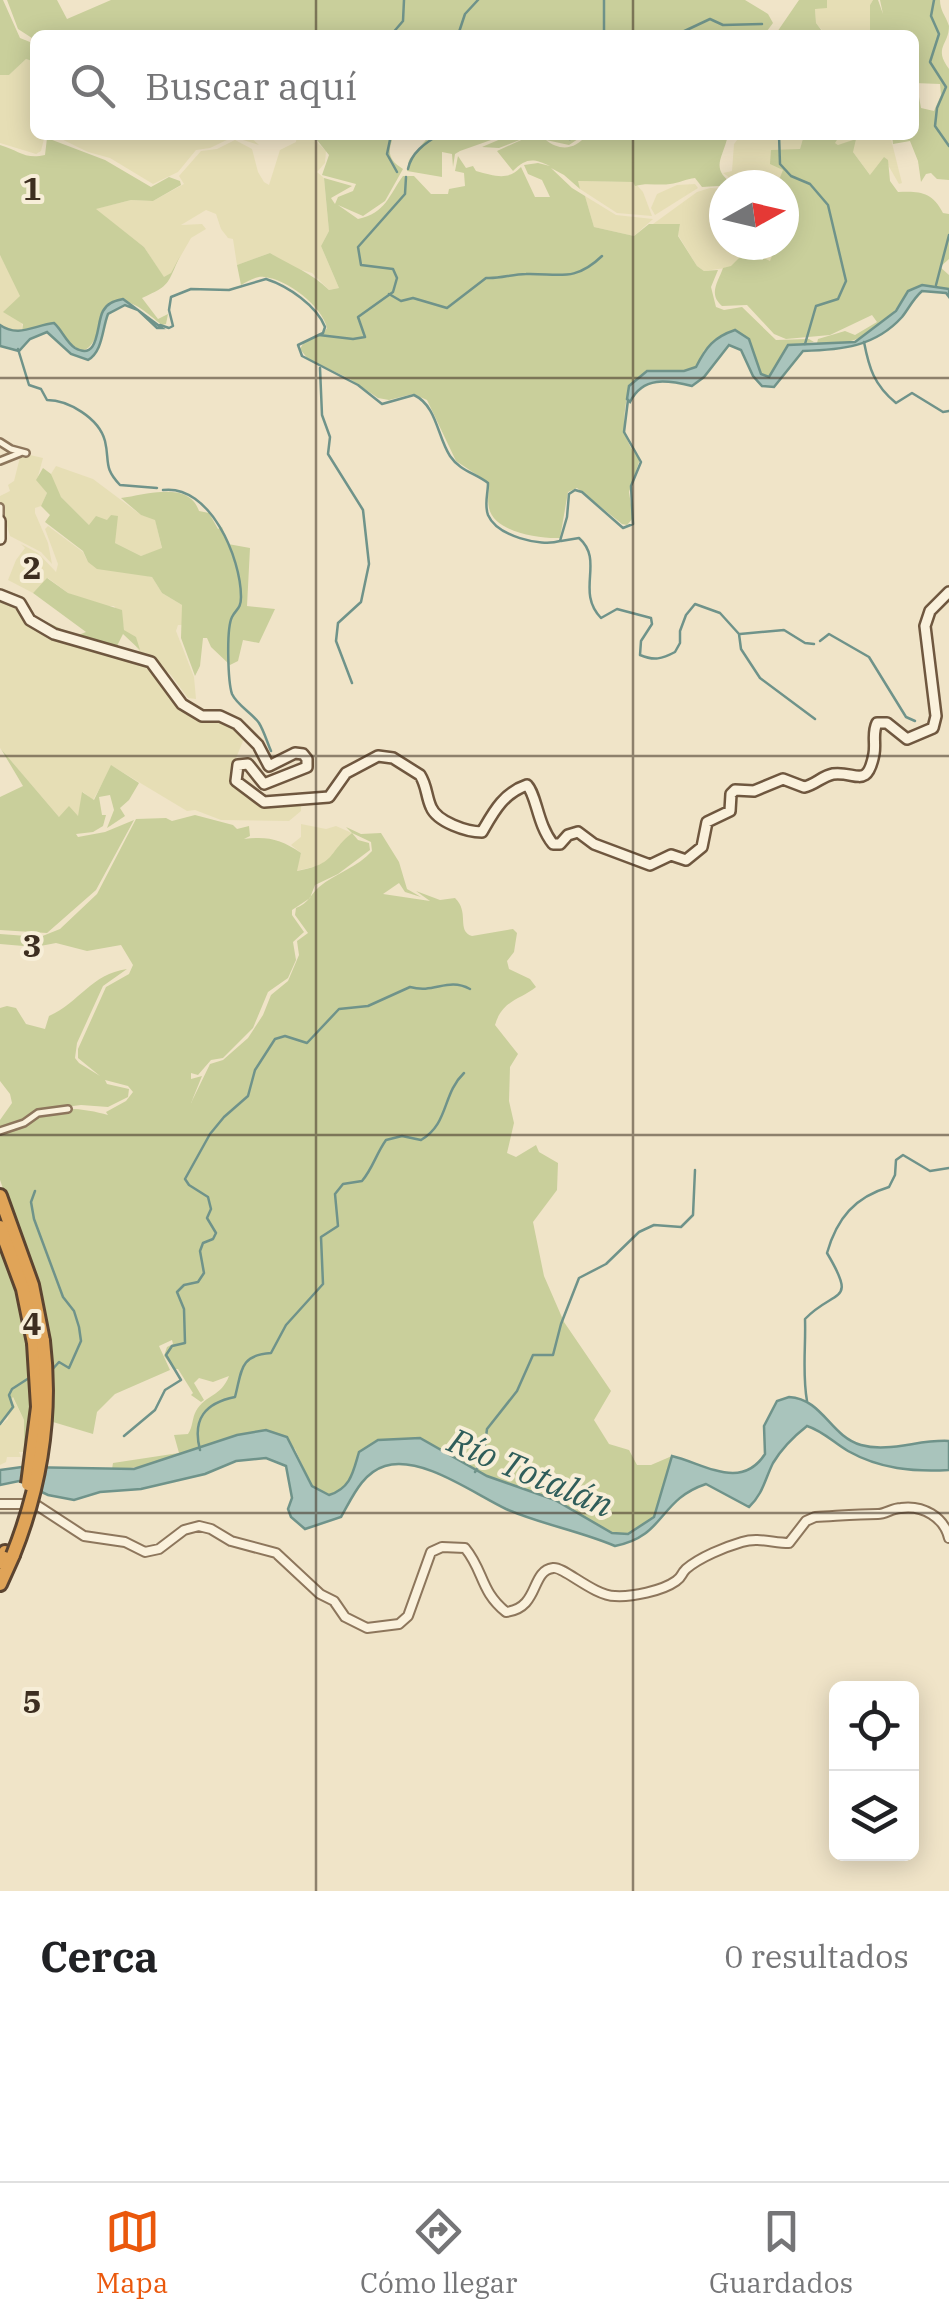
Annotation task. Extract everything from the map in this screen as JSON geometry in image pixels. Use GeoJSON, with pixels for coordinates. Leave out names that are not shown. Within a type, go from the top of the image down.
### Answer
{"type":"FeatureCollection","features":[{"type":"Feature","properties":{"kind":"highway"},"geometry":{"type":"LineString","coordinates":[[0,1196],[32,1286],[39,1342]]}},
{"type":"Feature","properties":{"kind":"highway"},"geometry":{"type":"LineString","coordinates":[[0,1227],[23,1288],[47,1374],[44,1448],[28,1519],[6,1556],[0,1584]]}},
{"type":"Feature","properties":{"kind":"main road"},"geometry":{"type":"LineString","coordinates":[[0,519],[0,540]]}},
{"type":"Feature","properties":{"kind":"main road"},"geometry":{"type":"LineString","coordinates":[[0,595],[16,600],[30,620],[54,634],[151,662],[182,704],[202,716],[220,716],[236,724],[258,745],[269,766],[295,753],[306,756],[308,764],[302,770],[264,784],[248,764],[238,764],[236,781],[264,802],[322,800],[335,792],[350,770],[386,756],[420,775],[434,812],[462,827],[482,832],[492,810],[527,785],[533,791],[538,820],[553,844],[560,844],[568,834],[578,832],[594,844],[650,865],[670,855],[686,860],[699,850],[707,822],[730,811],[734,790],[754,790],[783,779],[804,787],[828,775],[860,777],[869,772],[877,723],[887,723],[907,739],[933,728],[936,716],[925,626],[930,611],[949,592]]}},
{"type":"Feature","properties":{"kind":"street"},"geometry":{"type":"LineString","coordinates":[[0,442],[26,452],[0,461]]}},
{"type":"Feature","properties":{"kind":"street"},"geometry":{"type":"LineString","coordinates":[[0,507],[0,519]]}},
{"type":"Feature","properties":{"kind":"street"},"geometry":{"type":"LineString","coordinates":[[0,1131],[24,1123],[38,1113],[68,1109]]}},
{"type":"Feature","properties":{"kind":"street"},"geometry":{"type":"LineString","coordinates":[[0,1504],[36,1504],[84,1536],[125,1542],[145,1552],[170,1543],[184,1530],[199,1526],[211,1530],[231,1541],[276,1553],[320,1594],[334,1601],[345,1617],[368,1628],[399,1624],[408,1616],[432,1552],[442,1547],[465,1548],[474,1559],[484,1588],[506,1612],[518,1611],[528,1603],[542,1573],[551,1568],[561,1568],[574,1580],[607,1595],[628,1596],[670,1584],[698,1561],[742,1542],[789,1543],[814,1516],[883,1514],[900,1508],[923,1511],[934,1514],[949,1538]]}},
{"type":"Feature","properties":{"kind":"shaded area"},"geometry":{"type":"Polygon","coordinates":[[[827,0],[873,0],[870,30],[822,30],[816,23],[815,8],[827,8],[827,0]]]}},
{"type":"Feature","properties":{"kind":"shaded area"},"geometry":{"type":"Polygon","coordinates":[[[26,59],[30,60],[30,140],[44,140],[36,154],[0,143],[0,75],[9,75],[26,59]]]}},
{"type":"Feature","properties":{"kind":"shaded area"},"geometry":{"type":"Polygon","coordinates":[[[63,140],[227,140],[196,150],[178,172],[153,184],[110,158],[63,140]]]}},
{"type":"Feature","properties":{"kind":"shaded area"},"geometry":{"type":"Polygon","coordinates":[[[235,140],[252,149],[258,172],[269,185],[280,150],[296,142],[315,140],[326,151],[325,163],[317,172],[324,178],[329,231],[321,246],[339,288],[329,290],[312,273],[292,267],[270,253],[237,265],[233,239],[221,229],[216,214],[206,210],[181,225],[202,224],[206,229],[191,238],[171,273],[164,278],[144,247],[95,209],[131,200],[153,201],[184,184],[179,176],[201,151],[217,149],[235,140]]]}},
{"type":"Feature","properties":{"kind":"shaded area"},"geometry":{"type":"Polygon","coordinates":[[[737,140],[803,140],[800,149],[783,151],[784,170],[732,170],[737,140]]]}},
{"type":"Feature","properties":{"kind":"shaded area"},"geometry":{"type":"Polygon","coordinates":[[[891,140],[902,183],[899,184],[884,158],[871,176],[853,152],[834,143],[891,140]]]}},
{"type":"Feature","properties":{"kind":"shaded area"},"geometry":{"type":"Polygon","coordinates":[[[577,181],[634,182],[643,192],[652,216],[617,213],[580,189],[577,181]]]}},
{"type":"Feature","properties":{"kind":"shaded area"},"geometry":{"type":"Polygon","coordinates":[[[695,184],[698,188],[655,215],[651,208],[657,194],[677,185],[695,184]]]}},
{"type":"Feature","properties":{"kind":"shaded area"},"geometry":{"type":"Polygon","coordinates":[[[709,188],[709,260],[770,262],[704,271],[678,235],[680,224],[653,224],[697,192],[709,188]]]}},
{"type":"Feature","properties":{"kind":"shaded area"},"geometry":{"type":"Polygon","coordinates":[[[585,196],[616,215],[653,219],[634,236],[594,227],[585,196]]]}},
{"type":"Feature","properties":{"kind":"shaded area"},"geometry":{"type":"Polygon","coordinates":[[[0,255],[21,296],[22,331],[8,331],[0,325],[0,255]]]}},
{"type":"Feature","properties":{"kind":"shaded area"},"geometry":{"type":"Polygon","coordinates":[[[21,453],[43,458],[37,480],[47,493],[35,513],[52,564],[41,552],[10,536],[0,502],[0,496],[10,491],[8,485],[14,481],[21,453]]]}},
{"type":"Feature","properties":{"kind":"shaded area"},"geometry":{"type":"Polygon","coordinates":[[[56,466],[93,479],[141,515],[155,519],[162,549],[141,556],[115,543],[111,515],[107,521],[90,526],[53,484],[51,474],[56,466]]]}},
{"type":"Feature","properties":{"kind":"shaded area"},"geometry":{"type":"Polygon","coordinates":[[[48,526],[83,552],[88,562],[152,577],[162,593],[182,605],[182,625],[176,631],[194,677],[196,699],[188,698],[171,675],[148,654],[140,652],[124,630],[114,606],[99,606],[68,593],[48,578],[33,593],[8,580],[25,548],[21,544],[38,553],[56,572],[58,564],[45,529],[48,526]]]}},
{"type":"Feature","properties":{"kind":"shaded area"},"geometry":{"type":"Polygon","coordinates":[[[0,599],[16,603],[27,621],[149,663],[180,704],[220,719],[245,736],[232,768],[237,786],[268,807],[301,805],[301,811],[289,821],[221,820],[195,810],[187,811],[112,766],[93,800],[83,792],[78,818],[59,817],[0,748],[0,599]]]}},
{"type":"Feature","properties":{"kind":"shaded area"},"geometry":{"type":"Polygon","coordinates":[[[301,824],[326,829],[336,826],[352,833],[332,858],[296,871],[301,853],[291,845],[301,837],[301,824]]]}},
{"type":"Feature","properties":{"kind":"shaded area"},"geometry":{"type":"Polygon","coordinates":[[[12,1396],[24,1420],[24,1452],[19,1452],[21,1457],[7,1457],[0,1465],[0,1426],[8,1419],[12,1396]]]}},
{"type":"Feature","properties":{"kind":"green space"},"geometry":{"type":"Polygon","coordinates":[[[3,0],[20,38],[30,42],[30,60],[26,59],[9,75],[0,75],[3,0]]]}},
{"type":"Feature","properties":{"kind":"green space"},"geometry":{"type":"Polygon","coordinates":[[[7,0],[57,0],[67,19],[111,0],[745,0],[768,14],[773,23],[768,30],[30,30],[30,37],[18,29],[7,0]]]}},
{"type":"Feature","properties":{"kind":"green space"},"geometry":{"type":"Polygon","coordinates":[[[799,0],[827,0],[827,8],[815,9],[816,23],[821,30],[778,30],[799,0]]]}},
{"type":"Feature","properties":{"kind":"green space"},"geometry":{"type":"Polygon","coordinates":[[[878,0],[883,14],[880,0],[940,0],[949,26],[942,56],[949,69],[949,180],[937,179],[931,173],[921,182],[910,141],[893,144],[893,140],[919,140],[919,97],[921,108],[934,111],[941,95],[940,84],[919,83],[919,30],[870,30],[870,5],[878,0]]]}},
{"type":"Feature","properties":{"kind":"green space"},"geometry":{"type":"Polygon","coordinates":[[[47,140],[52,140],[105,160],[151,187],[169,177],[180,181],[181,185],[153,201],[131,200],[96,209],[144,247],[164,277],[171,273],[180,256],[167,283],[142,298],[158,319],[168,314],[166,324],[132,304],[111,302],[96,337],[85,350],[69,341],[58,326],[46,324],[22,331],[23,324],[3,312],[20,296],[0,255],[0,145],[27,155],[45,155],[47,140]]]}},
{"type":"Feature","properties":{"kind":"green space"},"geometry":{"type":"Polygon","coordinates":[[[317,140],[392,140],[390,155],[403,169],[385,201],[363,216],[338,205],[358,219],[381,208],[403,176],[414,176],[431,194],[448,194],[449,189],[465,186],[464,173],[455,171],[458,156],[466,168],[473,166],[476,171],[495,176],[506,176],[521,167],[535,197],[550,197],[542,180],[528,174],[524,165],[550,166],[539,162],[530,161],[513,171],[497,151],[521,140],[546,140],[567,147],[581,140],[726,140],[721,170],[709,170],[709,187],[702,187],[695,178],[635,186],[633,182],[578,181],[580,189],[551,168],[585,196],[594,227],[634,236],[649,224],[680,224],[678,236],[697,266],[704,271],[718,270],[711,287],[716,307],[742,307],[776,340],[814,342],[788,345],[769,377],[761,374],[749,339],[704,350],[697,367],[647,371],[629,386],[626,406],[624,425],[628,442],[640,459],[629,492],[633,518],[627,525],[577,488],[568,492],[560,538],[508,528],[499,523],[489,508],[489,483],[456,461],[427,400],[413,394],[389,400],[378,398],[308,359],[300,349],[304,342],[323,334],[327,328],[311,303],[293,288],[273,279],[258,277],[241,285],[237,265],[270,253],[329,290],[339,288],[321,246],[329,231],[324,178],[352,186],[331,198],[335,204],[356,184],[322,175],[329,155],[317,140]]]}},
{"type":"Feature","properties":{"kind":"green space"},"geometry":{"type":"Polygon","coordinates":[[[426,140],[491,140],[455,154],[453,167],[452,154],[442,152],[442,177],[407,171],[409,160],[426,140]]]}},
{"type":"Feature","properties":{"kind":"green space"},"geometry":{"type":"Polygon","coordinates":[[[498,140],[520,140],[499,148],[482,147],[498,140]]]}},
{"type":"Feature","properties":{"kind":"green space"},"geometry":{"type":"Polygon","coordinates":[[[546,140],[576,140],[569,145],[546,140]]]}},
{"type":"Feature","properties":{"kind":"green space"},"geometry":{"type":"Polygon","coordinates":[[[803,140],[837,140],[838,145],[856,140],[853,152],[870,175],[884,157],[888,160],[890,181],[898,192],[924,194],[949,214],[949,259],[940,267],[949,275],[949,289],[922,285],[908,291],[871,332],[832,344],[817,343],[818,339],[845,331],[855,335],[877,322],[872,315],[830,335],[786,339],[774,334],[747,305],[722,306],[715,292],[723,268],[737,260],[799,260],[799,170],[783,170],[770,164],[771,150],[800,149],[803,140]]]}},
{"type":"Feature","properties":{"kind":"green space"},"geometry":{"type":"Polygon","coordinates":[[[43,468],[51,474],[61,497],[89,525],[96,516],[107,520],[111,515],[118,516],[115,543],[141,556],[162,548],[155,520],[141,515],[121,498],[176,492],[194,501],[199,511],[209,513],[218,529],[222,527],[228,544],[250,548],[247,606],[275,609],[259,643],[243,640],[238,661],[230,665],[203,638],[195,676],[181,638],[182,605],[162,593],[152,577],[97,569],[83,551],[45,522],[50,515],[41,506],[47,493],[36,480],[43,468]]]}},
{"type":"Feature","properties":{"kind":"green space"},"geometry":{"type":"Polygon","coordinates":[[[47,578],[68,593],[122,610],[124,630],[136,637],[140,650],[123,634],[115,650],[50,629],[32,615],[76,636],[86,632],[33,593],[47,578]]]}},
{"type":"Feature","properties":{"kind":"green space"},"geometry":{"type":"Polygon","coordinates":[[[0,589],[21,597],[32,615],[22,601],[0,593],[0,589]]]}},
{"type":"Feature","properties":{"kind":"green space"},"geometry":{"type":"Polygon","coordinates":[[[1,749],[59,817],[69,806],[78,816],[82,792],[94,800],[111,765],[139,783],[120,808],[125,816],[107,828],[114,810],[110,795],[99,797],[102,815],[106,815],[103,826],[76,834],[78,837],[105,832],[134,820],[96,890],[47,933],[0,930],[0,797],[23,786],[1,749]]]}},
{"type":"Feature","properties":{"kind":"green space"},"geometry":{"type":"Polygon","coordinates":[[[195,815],[237,829],[249,826],[250,836],[244,839],[274,840],[301,853],[297,871],[326,861],[352,833],[346,827],[361,834],[381,833],[399,862],[407,889],[421,897],[405,892],[399,883],[383,894],[430,901],[416,891],[440,900],[455,898],[462,909],[467,934],[513,929],[517,933],[514,952],[507,961],[509,969],[530,979],[536,987],[507,1005],[495,1025],[518,1054],[510,1067],[509,1101],[514,1123],[507,1153],[516,1157],[536,1145],[539,1152],[558,1163],[557,1190],[533,1222],[544,1276],[564,1322],[611,1391],[594,1420],[609,1444],[629,1450],[637,1465],[651,1465],[672,1456],[654,1517],[629,1534],[612,1533],[555,1500],[487,1476],[419,1438],[378,1440],[360,1451],[347,1484],[329,1495],[312,1486],[295,1449],[266,1430],[151,1464],[112,1469],[113,1463],[179,1453],[174,1435],[188,1434],[196,1411],[222,1388],[229,1376],[213,1382],[199,1378],[194,1383],[204,1400],[201,1402],[191,1395],[178,1369],[164,1356],[172,1340],[159,1346],[170,1370],[115,1394],[97,1412],[93,1434],[53,1422],[51,1435],[29,1442],[24,1452],[24,1420],[13,1397],[10,1400],[15,1407],[0,1426],[0,1241],[34,1275],[0,1180],[0,1133],[54,1110],[108,1115],[106,1112],[126,1101],[133,1092],[128,1086],[105,1080],[107,1084],[129,1089],[128,1097],[108,1107],[81,1105],[41,1110],[22,1123],[0,1129],[0,1120],[12,1103],[0,1081],[0,1008],[16,1008],[26,1024],[45,1029],[49,1016],[95,982],[127,969],[103,986],[77,1043],[75,1058],[100,1076],[78,1058],[78,1049],[106,987],[129,974],[133,965],[121,945],[87,951],[56,943],[35,947],[0,944],[0,934],[40,937],[60,929],[97,894],[136,819],[172,821],[195,815]],[[352,833],[369,843],[370,850],[338,874],[315,885],[310,897],[366,857],[372,851],[371,842],[352,833]],[[309,899],[292,910],[304,932],[293,942],[296,960],[288,978],[268,992],[253,1028],[223,1058],[211,1060],[198,1075],[191,1073],[191,1079],[202,1076],[191,1103],[210,1064],[223,1060],[248,1038],[271,995],[288,981],[299,955],[297,941],[308,933],[295,915],[296,908],[309,899]]]}},
{"type":"Feature","properties":{"kind":"water"},"geometry":{"type":"Polygon","coordinates":[[[922,285],[949,289],[949,297],[946,293],[922,291],[892,327],[869,341],[844,348],[803,351],[774,387],[762,386],[741,350],[729,345],[692,386],[656,382],[642,388],[630,402],[627,399],[629,386],[647,371],[684,371],[696,367],[711,344],[735,330],[749,339],[761,374],[769,377],[788,345],[855,342],[896,311],[908,291],[922,285]]]}},
{"type":"Feature","properties":{"kind":"water"},"geometry":{"type":"Polygon","coordinates":[[[123,299],[138,310],[125,305],[108,314],[99,345],[88,360],[71,354],[47,332],[30,339],[19,351],[0,346],[0,325],[20,331],[54,323],[75,348],[89,350],[105,308],[123,299]]]}},
{"type":"Feature","properties":{"kind":"water"},"geometry":{"type":"Polygon","coordinates":[[[789,1397],[810,1404],[841,1434],[861,1445],[949,1441],[949,1470],[910,1470],[872,1462],[807,1426],[776,1458],[761,1492],[749,1507],[706,1484],[679,1499],[644,1534],[615,1546],[506,1509],[431,1471],[400,1464],[370,1474],[341,1517],[305,1529],[288,1509],[292,1498],[286,1466],[266,1458],[236,1461],[205,1474],[141,1489],[100,1492],[74,1500],[48,1495],[19,1481],[0,1485],[0,1470],[134,1469],[237,1435],[266,1430],[287,1437],[312,1486],[329,1495],[347,1484],[359,1452],[378,1440],[420,1438],[487,1476],[555,1500],[612,1533],[628,1534],[654,1517],[672,1456],[722,1472],[745,1471],[765,1454],[764,1426],[777,1401],[789,1397]]]}},
{"type":"Feature","properties":{"kind":"waterway"},"geometry":{"type":"LineString","coordinates":[[395,30],[403,21],[404,0]]}},
{"type":"Feature","properties":{"kind":"waterway"},"geometry":{"type":"LineString","coordinates":[[460,30],[465,14],[478,0]]}},
{"type":"Feature","properties":{"kind":"waterway"},"geometry":{"type":"LineString","coordinates":[[604,0],[604,30]]}},
{"type":"Feature","properties":{"kind":"waterway"},"geometry":{"type":"LineString","coordinates":[[934,0],[931,16],[939,34],[930,62],[946,87],[935,126],[949,146]]}},
{"type":"Feature","properties":{"kind":"waterway"},"geometry":{"type":"LineString","coordinates":[[687,30],[710,19],[723,25],[762,24]]}},
{"type":"Feature","properties":{"kind":"waterway"},"geometry":{"type":"LineString","coordinates":[[390,140],[387,154],[397,172]]}},
{"type":"Feature","properties":{"kind":"waterway"},"geometry":{"type":"LineString","coordinates":[[408,169],[415,153],[432,140]]}},
{"type":"Feature","properties":{"kind":"waterway"},"geometry":{"type":"LineString","coordinates":[[779,140],[780,164],[791,176],[810,184],[828,205],[846,281],[838,299],[816,306],[805,344]]}},
{"type":"Feature","properties":{"kind":"waterway"},"geometry":{"type":"LineString","coordinates":[[319,335],[365,337],[358,317],[393,292],[397,278],[393,269],[361,265],[358,247],[405,194],[406,177]]}},
{"type":"Feature","properties":{"kind":"waterway"},"geometry":{"type":"LineString","coordinates":[[936,285],[949,235]]}},
{"type":"Feature","properties":{"kind":"waterway"},"geometry":{"type":"LineString","coordinates":[[389,294],[401,301],[413,298],[447,308],[486,278],[574,273],[602,256]]}},
{"type":"Feature","properties":{"kind":"waterway"},"geometry":{"type":"LineString","coordinates":[[160,325],[173,326],[171,297],[191,289],[229,290],[266,279],[283,286],[309,304],[325,327],[323,333],[298,345],[302,356],[358,385],[382,404],[414,395],[422,400],[454,461],[488,483],[486,507],[493,522],[509,534],[531,541],[560,541],[569,494],[575,490],[623,528],[633,524],[631,486],[641,462],[624,432],[628,400]]}},
{"type":"Feature","properties":{"kind":"waterway"},"geometry":{"type":"LineString","coordinates":[[864,342],[874,376],[896,403],[912,393],[943,412],[949,411]]}},
{"type":"Feature","properties":{"kind":"waterway"},"geometry":{"type":"LineString","coordinates":[[18,349],[29,385],[41,389],[47,400],[73,407],[96,425],[105,441],[109,469],[120,485],[157,488]]}},
{"type":"Feature","properties":{"kind":"waterway"},"geometry":{"type":"LineString","coordinates":[[320,368],[322,415],[330,437],[328,454],[363,510],[369,564],[361,602],[338,623],[336,641],[352,683]]}},
{"type":"Feature","properties":{"kind":"waterway"},"geometry":{"type":"LineString","coordinates":[[163,490],[180,491],[195,499],[208,511],[229,544],[241,597],[229,632],[232,694],[259,723],[271,751]]}},
{"type":"Feature","properties":{"kind":"waterway"},"geometry":{"type":"LineString","coordinates":[[561,541],[579,538],[586,547],[591,566],[590,597],[601,618],[617,609],[651,618],[652,624],[641,641],[640,655],[658,658],[675,652],[686,615],[695,604],[720,613],[739,634],[741,649],[760,678],[815,719]]}},
{"type":"Feature","properties":{"kind":"waterway"},"geometry":{"type":"LineString","coordinates":[[740,634],[784,630],[814,644]]}},
{"type":"Feature","properties":{"kind":"waterway"},"geometry":{"type":"LineString","coordinates":[[820,641],[829,634],[869,657],[906,717],[915,721]]}},
{"type":"Feature","properties":{"kind":"waterway"},"geometry":{"type":"LineString","coordinates":[[124,1436],[155,1410],[165,1390],[181,1380],[166,1355],[172,1346],[185,1343],[184,1309],[177,1292],[184,1285],[198,1282],[204,1273],[200,1251],[203,1243],[216,1233],[207,1218],[211,1209],[208,1197],[185,1179],[210,1134],[248,1096],[255,1070],[275,1039],[285,1036],[307,1043],[339,1009],[368,1006],[410,987],[454,985],[470,989]]}},
{"type":"Feature","properties":{"kind":"waterway"},"geometry":{"type":"LineString","coordinates":[[200,1450],[198,1429],[203,1414],[216,1403],[235,1397],[247,1361],[271,1353],[286,1325],[323,1284],[321,1237],[338,1226],[335,1194],[343,1184],[362,1181],[386,1140],[402,1136],[421,1140],[430,1133],[464,1073]]}},
{"type":"Feature","properties":{"kind":"waterway"},"geometry":{"type":"LineString","coordinates":[[807,1401],[805,1319],[842,1289],[827,1253],[842,1219],[857,1203],[889,1187],[896,1160],[903,1155],[930,1171],[949,1168]]}},
{"type":"Feature","properties":{"kind":"waterway","name":"Río Totalán"},"geometry":{"type":"LineString","coordinates":[[475,1472],[483,1460],[487,1429],[517,1391],[533,1355],[553,1355],[579,1278],[606,1264],[639,1232],[654,1225],[681,1227],[693,1215],[695,1170]]}},
{"type":"Feature","properties":{"kind":"waterway"},"geometry":{"type":"LineString","coordinates":[[35,1191],[31,1202],[34,1219],[63,1297],[74,1311],[81,1341],[69,1368],[59,1362],[51,1371]]}},
{"type":"Feature","properties":{"kind":"waterway"},"geometry":{"type":"LineString","coordinates":[[0,1424],[13,1407],[9,1395],[12,1389],[29,1378]]}}]}
